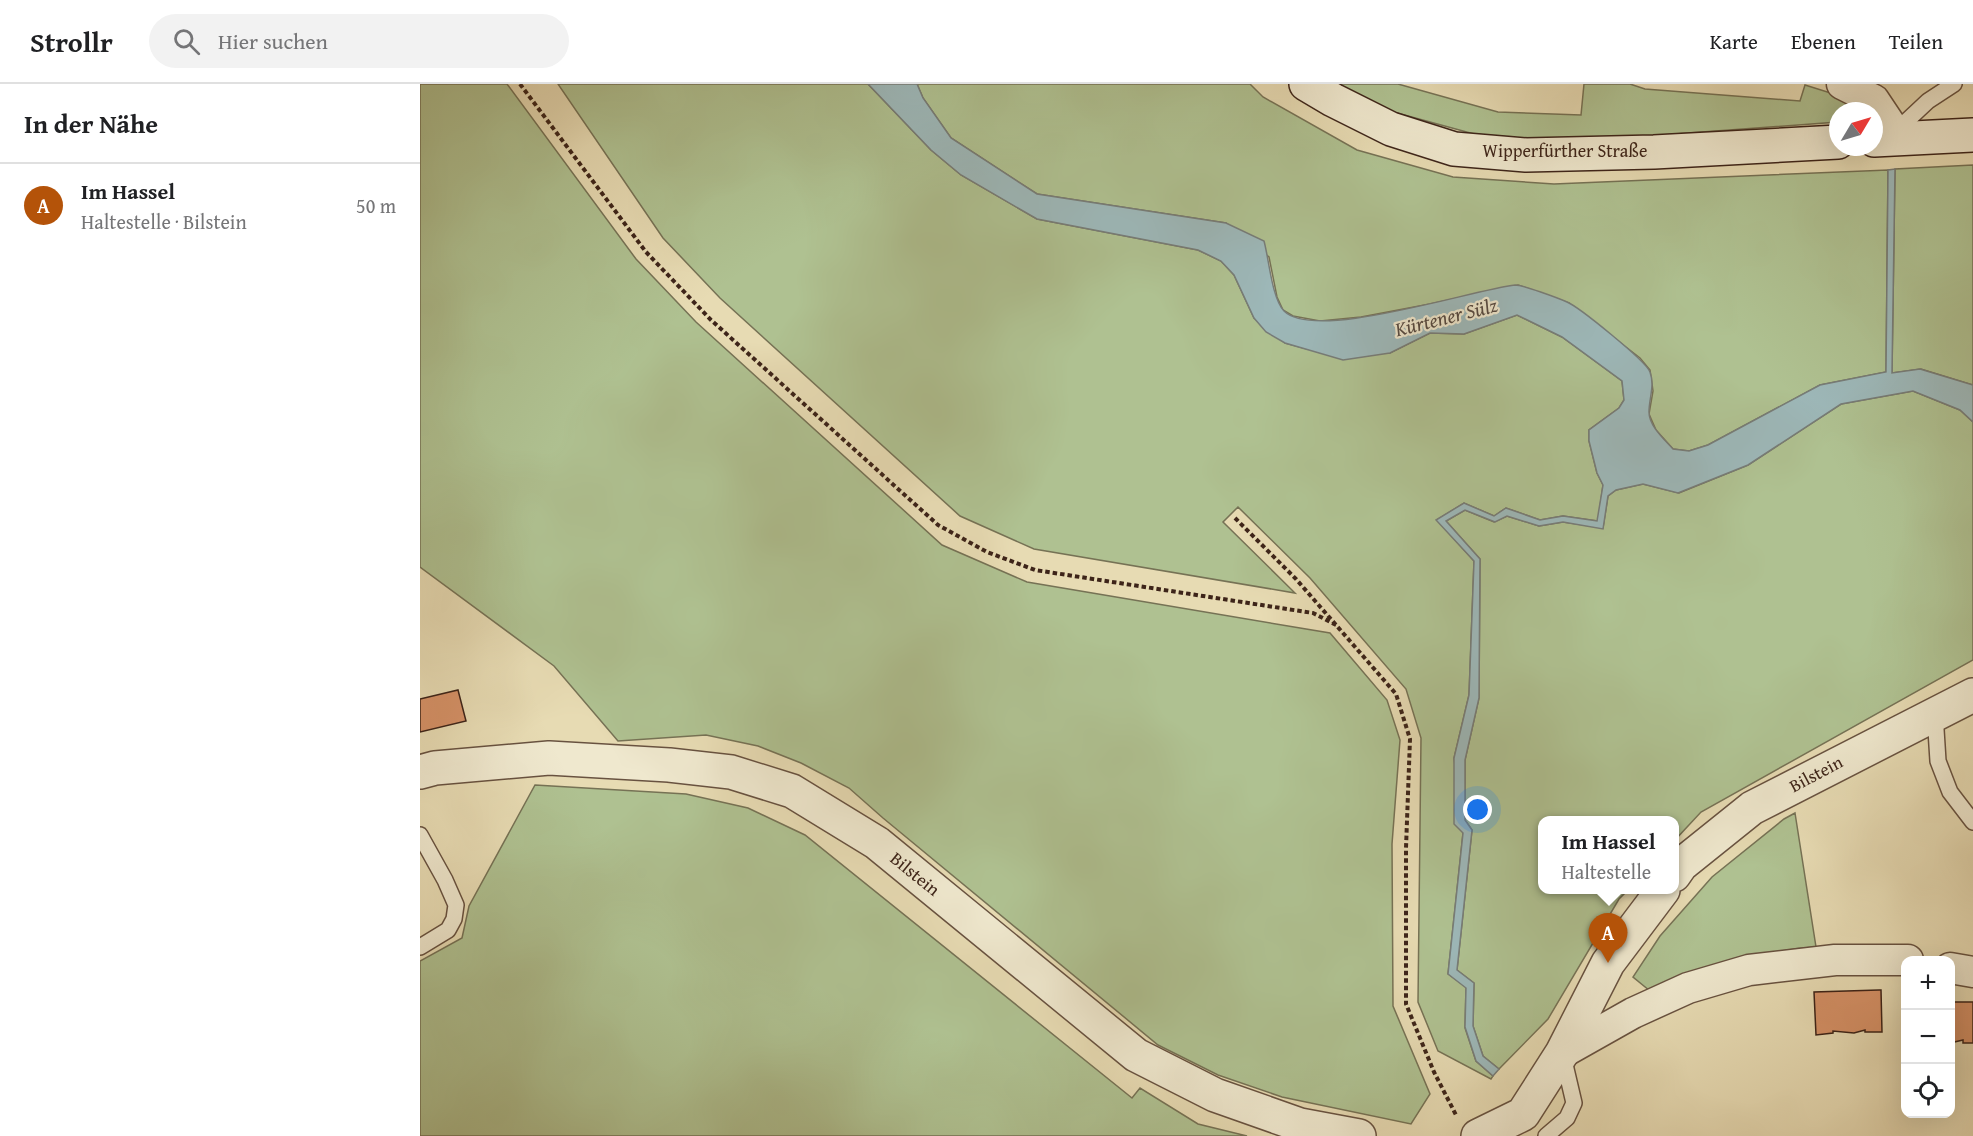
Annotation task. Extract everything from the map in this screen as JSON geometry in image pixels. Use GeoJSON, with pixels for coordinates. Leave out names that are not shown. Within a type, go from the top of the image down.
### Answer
{"type":"FeatureCollection","features":[{"type":"Feature","properties":{"kind":"street","name":"Wipperfürther Straße"},"geometry":{"type":"LineString","coordinates":[[1306,84],[1391,129],[1454,149],[1538,155],[1654,152],[1829,142]]}},
{"type":"Feature","properties":{"kind":"street"},"geometry":{"type":"LineString","coordinates":[[1842,84],[1874,100],[1890,137],[1973,135]]}},
{"type":"Feature","properties":{"kind":"street","name":"Bilstein"},"geometry":{"type":"LineString","coordinates":[[1679,868],[1752,808],[1973,695]]}},
{"type":"Feature","properties":{"kind":"street","name":"Bilstein"},"geometry":{"type":"LineString","coordinates":[[420,772],[435,768],[558,758],[669,765],[731,772],[792,791],[877,843],[1136,1055],[1270,1125],[1300,1125],[1359,1136]]}},
{"type":"Feature","properties":{"kind":"street"},"geometry":{"type":"LineString","coordinates":[[1470,1131],[1523,1114],[1562,1053],[1608,963],[1661,894]]}},
{"type":"Feature","properties":{"kind":"street"},"geometry":{"type":"LineString","coordinates":[[1562,1053],[1633,1013],[1688,988],[1749,970],[1835,960],[1901,960]]}},
{"type":"Feature","properties":{"kind":"street"},"geometry":{"type":"LineString","coordinates":[[1955,969],[1973,972]]}},
{"type":"Feature","properties":{"kind":"lane"},"geometry":{"type":"LineString","coordinates":[[1890,137],[1928,101],[1954,84]]}},
{"type":"Feature","properties":{"kind":"lane"},"geometry":{"type":"LineString","coordinates":[[1935,714],[1938,761],[1950,792],[1973,822]]}},
{"type":"Feature","properties":{"kind":"lane"},"geometry":{"type":"LineString","coordinates":[[420,835],[456,905],[454,919],[448,930],[420,947]]}},
{"type":"Feature","properties":{"kind":"lane"},"geometry":{"type":"LineString","coordinates":[[1546,1136],[1567,1118],[1574,1103],[1562,1053]]}},
{"type":"Feature","properties":{"kind":"path"},"geometry":{"type":"LineString","coordinates":[[520,84],[646,252],[711,320],[938,525],[987,552],[1035,570],[1313,612],[1338,626]]}},
{"type":"Feature","properties":{"kind":"path"},"geometry":{"type":"LineString","coordinates":[[1235,518],[1296,579],[1396,694],[1410,739],[1406,848],[1406,1004],[1434,1072],[1470,1131]]}},
{"type":"Feature","properties":{"kind":"green space"},"geometry":{"type":"Polygon","coordinates":[[[420,84],[507,84],[636,259],[696,322],[942,545],[1027,582],[1330,633],[1387,700],[1400,740],[1392,844],[1393,1006],[1430,1094],[1411,1124],[1282,1097],[1218,1075],[1158,1045],[849,788],[801,763],[758,746],[706,735],[618,741],[554,666],[420,567],[420,84]]]}},
{"type":"Feature","properties":{"kind":"green space"},"geometry":{"type":"Polygon","coordinates":[[[558,84],[868,84],[931,150],[961,175],[1037,219],[1198,250],[1221,261],[1234,275],[1254,318],[1285,343],[1307,349],[1390,353],[1430,333],[1464,334],[1517,315],[1562,337],[1622,381],[1624,400],[1619,408],[1589,430],[1589,441],[1597,473],[1603,485],[1598,521],[1563,516],[1540,520],[1506,508],[1494,516],[1464,503],[1437,520],[1474,561],[1469,695],[1454,758],[1463,833],[1448,974],[1466,987],[1465,1028],[1476,1061],[1493,1076],[1491,1079],[1438,1051],[1418,1002],[1421,738],[1406,689],[1310,578],[1238,507],[1223,522],[1295,593],[1034,549],[960,516],[720,298],[663,238],[558,84]]]}},
{"type":"Feature","properties":{"kind":"green space"},"geometry":{"type":"Polygon","coordinates":[[[917,84],[1250,84],[1263,97],[1357,150],[1453,177],[1554,184],[1888,170],[1886,372],[1820,385],[1708,445],[1689,451],[1673,449],[1656,430],[1649,414],[1653,391],[1650,370],[1640,358],[1569,303],[1518,285],[1361,317],[1320,321],[1293,316],[1283,310],[1277,297],[1269,257],[1226,223],[1037,194],[951,138],[923,98],[917,84]]]}},
{"type":"Feature","properties":{"kind":"green space"},"geometry":{"type":"Polygon","coordinates":[[[1337,84],[1398,84],[1498,112],[1581,115],[1584,84],[1630,84],[1645,89],[1800,101],[1805,85],[1850,99],[1851,102],[1829,102],[1829,123],[1566,142],[1474,134],[1386,110],[1337,84]]]}},
{"type":"Feature","properties":{"kind":"green space"},"geometry":{"type":"Polygon","coordinates":[[[1973,165],[1973,385],[1921,369],[1892,373],[1895,169],[1973,165]]]}},
{"type":"Feature","properties":{"kind":"green space"},"geometry":{"type":"Polygon","coordinates":[[[1913,391],[1960,410],[1973,422],[1973,660],[1701,812],[1679,836],[1679,816],[1538,816],[1538,894],[1624,894],[1548,1019],[1499,1069],[1483,1056],[1473,1026],[1474,983],[1457,970],[1472,830],[1465,820],[1465,760],[1479,698],[1480,559],[1446,521],[1465,510],[1494,522],[1507,516],[1539,526],[1563,522],[1603,528],[1608,496],[1616,490],[1643,484],[1679,493],[1748,465],[1841,404],[1913,391]]]}},
{"type":"Feature","properties":{"kind":"green space"},"geometry":{"type":"Polygon","coordinates":[[[535,785],[686,794],[748,808],[805,835],[1132,1098],[1140,1088],[1198,1124],[1247,1136],[420,1136],[420,961],[462,938],[469,906],[535,785]]]}},
{"type":"Feature","properties":{"kind":"green space"},"geometry":{"type":"Polygon","coordinates":[[[1795,813],[1816,947],[1752,957],[1650,991],[1633,977],[1660,936],[1712,877],[1784,819],[1795,813]]]}},
{"type":"Feature","properties":{"kind":"water","name":"Kürtener Sülz"},"geometry":{"type":"Polygon","coordinates":[[[868,84],[917,84],[923,98],[951,138],[1037,194],[1226,223],[1264,241],[1280,305],[1284,311],[1301,319],[1327,321],[1359,318],[1515,285],[1567,302],[1612,335],[1646,366],[1652,382],[1649,412],[1651,422],[1673,449],[1689,451],[1708,445],[1820,385],[1886,372],[1888,170],[1895,169],[1892,373],[1920,369],[1973,385],[1973,422],[1960,410],[1913,391],[1841,404],[1748,465],[1678,493],[1643,484],[1616,490],[1608,496],[1603,529],[1563,522],[1539,526],[1507,516],[1495,522],[1465,510],[1446,521],[1480,559],[1479,698],[1465,760],[1465,820],[1472,830],[1457,970],[1474,983],[1473,1026],[1483,1056],[1499,1069],[1493,1076],[1476,1061],[1465,1027],[1466,988],[1448,974],[1463,833],[1454,824],[1454,758],[1469,695],[1474,561],[1436,520],[1464,503],[1494,516],[1506,508],[1540,520],[1563,516],[1597,521],[1603,485],[1597,473],[1589,441],[1589,430],[1619,408],[1624,400],[1622,381],[1562,337],[1517,315],[1464,334],[1430,333],[1390,353],[1343,360],[1285,343],[1266,332],[1254,318],[1234,275],[1221,261],[1198,250],[1037,219],[961,175],[931,150],[868,84]]]}},
{"type":"Feature","properties":{"kind":"building"},"geometry":{"type":"Polygon","coordinates":[[[458,690],[466,721],[420,732],[420,699],[458,690]]]}},
{"type":"Feature","properties":{"kind":"building"},"geometry":{"type":"Polygon","coordinates":[[[1881,990],[1882,1032],[1833,1031],[1833,1033],[1816,1035],[1814,992],[1881,990]]]}},
{"type":"Feature","properties":{"kind":"building"},"geometry":{"type":"Polygon","coordinates":[[[1955,1002],[1973,1002],[1973,1043],[1963,1043],[1963,1040],[1955,1042],[1955,1002]]]}},
{"type":"Feature","properties":{"kind":"place","name":"Im Hassel"},"geometry":{"type":"Point","coordinates":[1608,963]}}]}
